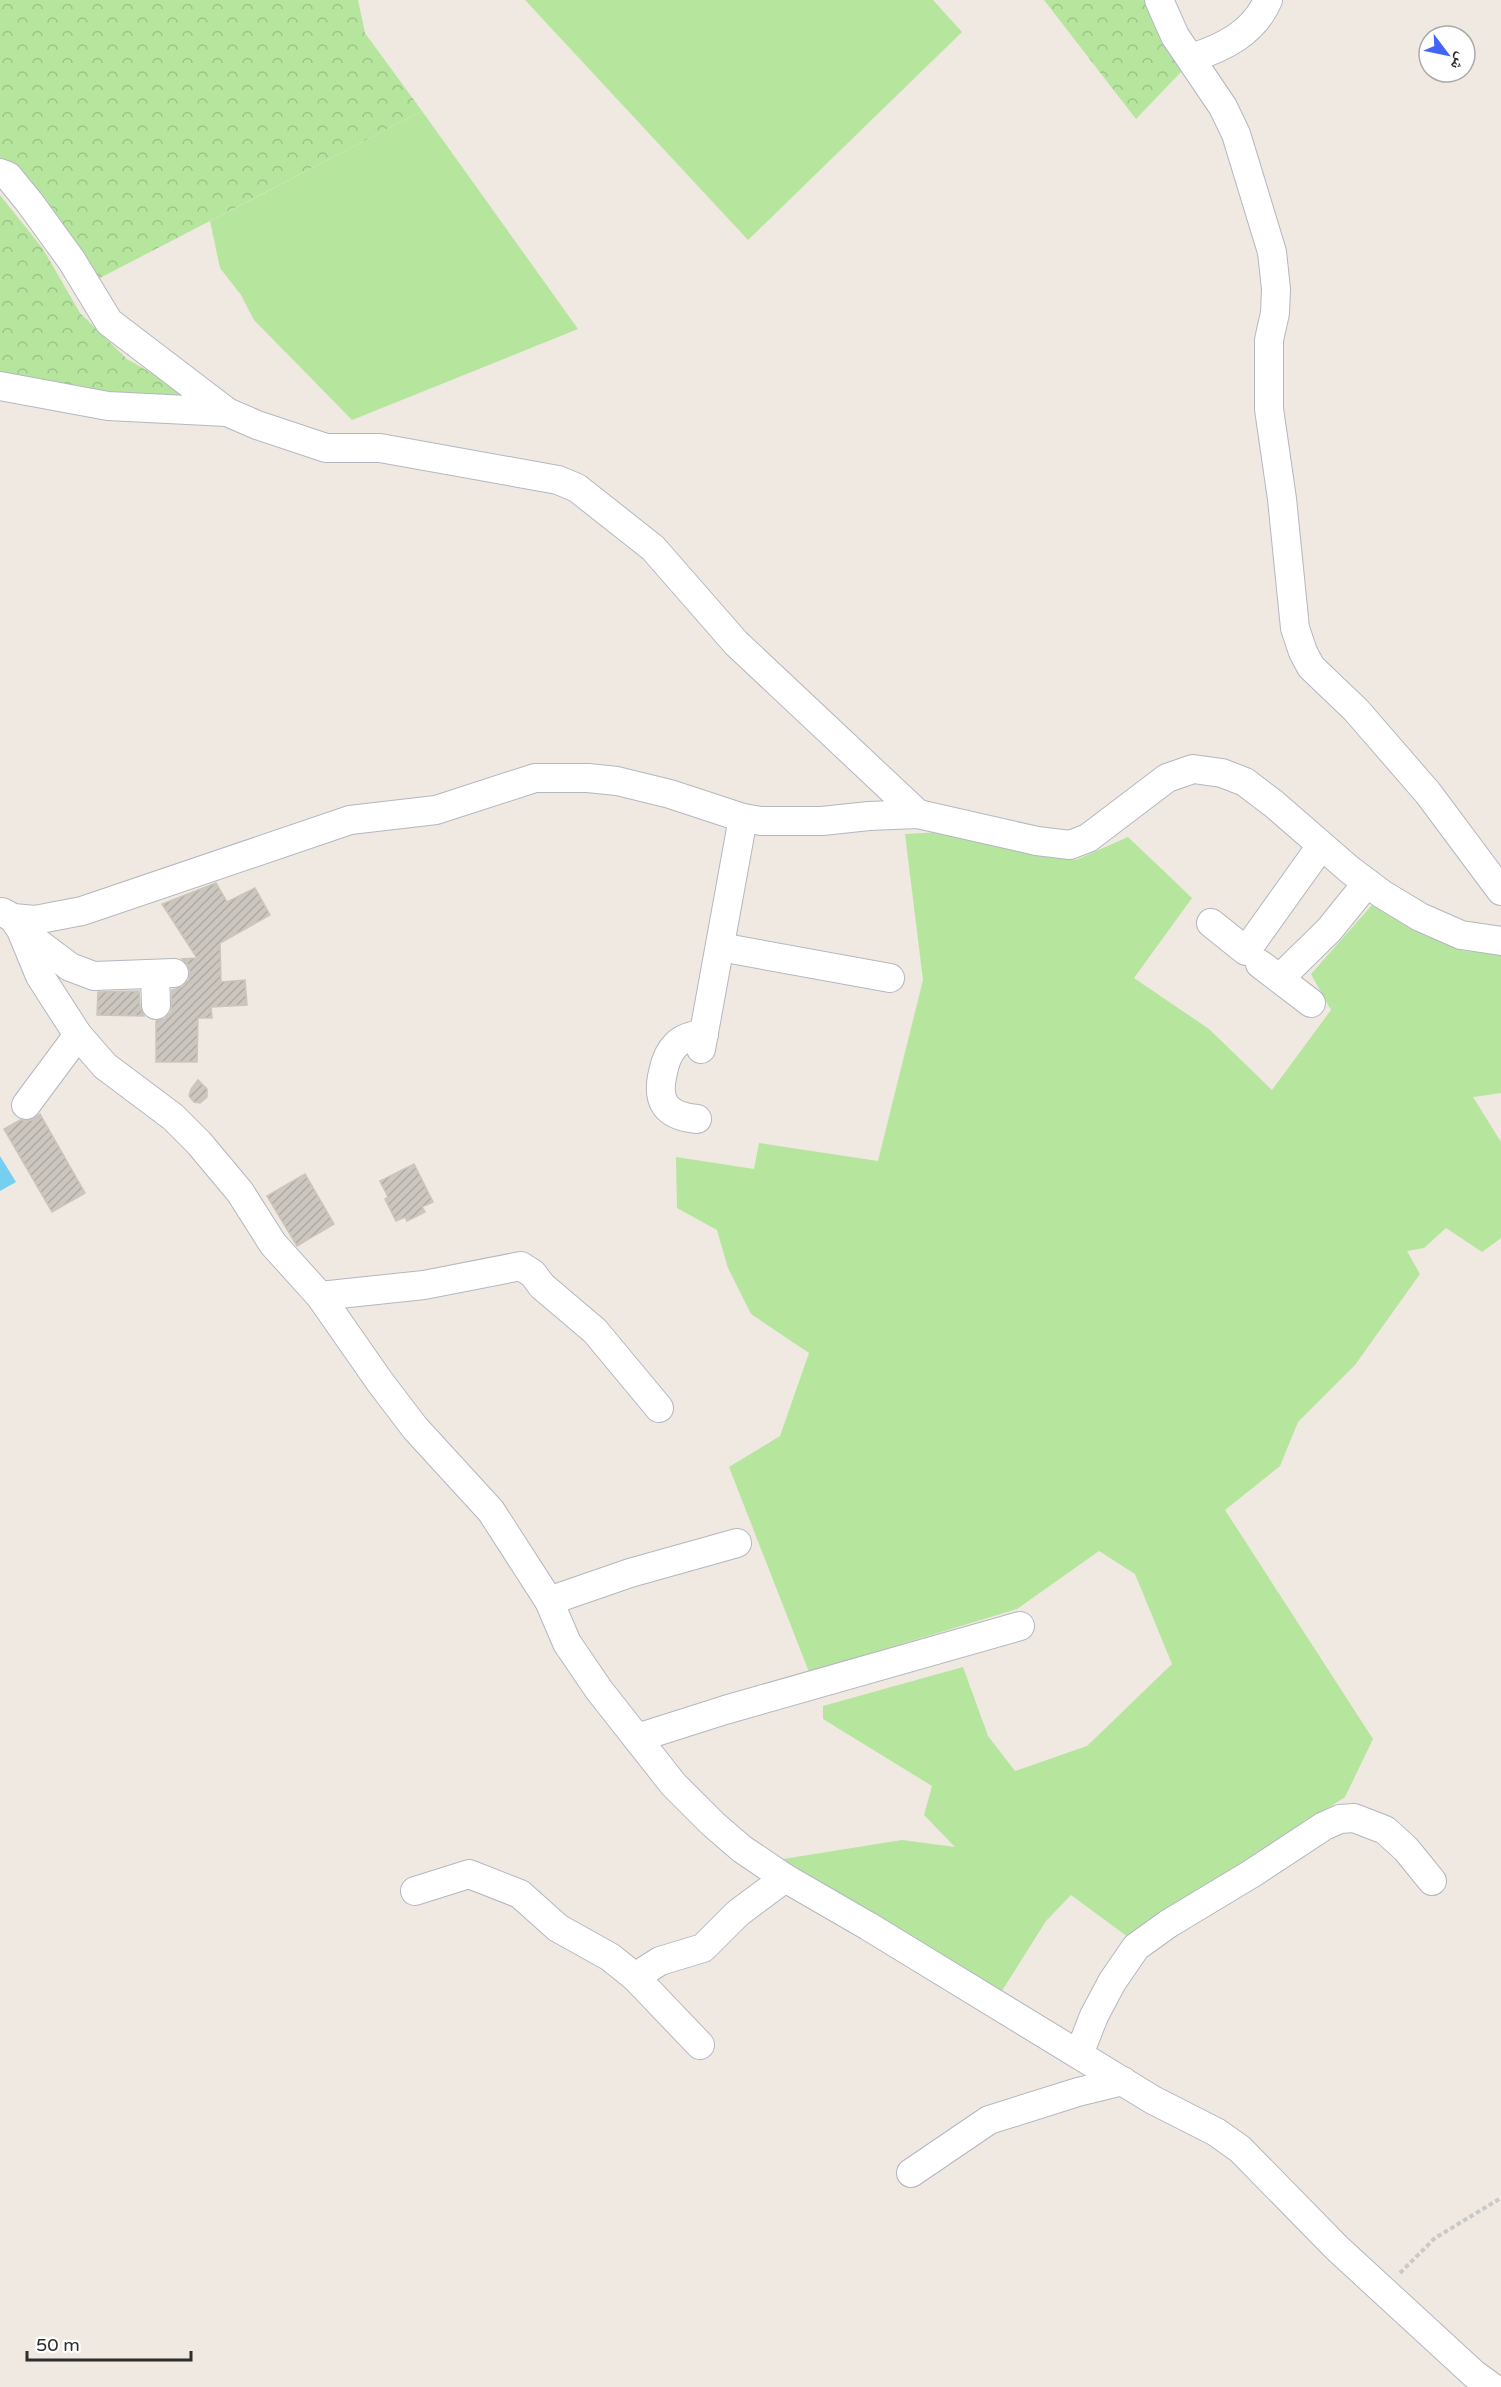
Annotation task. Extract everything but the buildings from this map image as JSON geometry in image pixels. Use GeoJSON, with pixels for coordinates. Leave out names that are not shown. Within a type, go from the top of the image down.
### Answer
{"type":"FeatureCollection","features":[{"type":"Feature","properties":{"kind":"street"},"geometry":{"type":"LineString","coordinates":[[1159,0],[1175,36],[1223,107],[1236,134],[1272,252],[1276,289],[1275,313],[1269,340],[1269,409],[1282,499],[1295,628],[1303,652],[1311,667],[1356,710],[1428,793],[1481,861],[1501,891]]}},
{"type":"Feature","properties":{"kind":"street"},"geometry":{"type":"LineString","coordinates":[[1191,58],[1215,51],[1238,38],[1256,19],[1268,0]]}},
{"type":"Feature","properties":{"kind":"street"},"geometry":{"type":"LineString","coordinates":[[0,173],[8,176],[30,202],[72,261],[109,322],[196,386],[227,412],[257,425],[326,448],[380,448],[558,480],[577,488],[653,548],[736,643],[918,814]]}},
{"type":"Feature","properties":{"kind":"street"},"geometry":{"type":"LineString","coordinates":[[0,386],[108,406],[227,412]]}},
{"type":"Feature","properties":{"kind":"street"},"geometry":{"type":"LineString","coordinates":[[11,919],[35,920],[82,911],[350,820],[436,810],[535,778],[588,778],[617,781],[670,794],[743,818],[761,821],[822,822],[869,816],[918,814],[1037,841],[1070,845],[1088,838],[1167,778],[1193,769],[1221,773],[1245,782],[1367,883],[1420,917],[1461,935],[1501,941]]}},
{"type":"Feature","properties":{"kind":"street"},"geometry":{"type":"LineString","coordinates":[[697,1119],[682,1118],[668,1109],[660,1095],[659,1088],[670,1051],[684,1038],[702,1041],[743,818]]}},
{"type":"Feature","properties":{"kind":"street"},"geometry":{"type":"LineString","coordinates":[[1211,923],[1246,951],[1321,846]]}},
{"type":"Feature","properties":{"kind":"street"},"geometry":{"type":"LineString","coordinates":[[1311,1003],[1270,971],[1329,930],[1367,883]]}},
{"type":"Feature","properties":{"kind":"street"},"geometry":{"type":"LineString","coordinates":[[11,919],[70,967],[94,976],[165,973],[156,1005]]}},
{"type":"Feature","properties":{"kind":"street"},"geometry":{"type":"LineString","coordinates":[[11,919],[40,976],[78,1035],[105,1066],[173,1116],[240,1192],[273,1244],[320,1296],[380,1382],[416,1428],[491,1511],[549,1601],[567,1643],[599,1690],[673,1784],[713,1824],[742,1849],[785,1878],[1153,2100],[1215,2132],[1240,2149],[1337,2248],[1474,2374],[1492,2387]]}},
{"type":"Feature","properties":{"kind":"street"},"geometry":{"type":"LineString","coordinates":[[720,947],[890,978]]}},
{"type":"Feature","properties":{"kind":"street"},"geometry":{"type":"LineString","coordinates":[[26,1105],[78,1035]]}},
{"type":"Feature","properties":{"kind":"street"},"geometry":{"type":"LineString","coordinates":[[320,1296],[415,1286],[521,1266],[533,1274],[542,1286],[595,1331],[659,1408]]}},
{"type":"Feature","properties":{"kind":"street"},"geometry":{"type":"LineString","coordinates":[[549,1601],[630,1573],[737,1543]]}},
{"type":"Feature","properties":{"kind":"street"},"geometry":{"type":"LineString","coordinates":[[637,1738],[725,1710],[1020,1626]]}},
{"type":"Feature","properties":{"kind":"street"},"geometry":{"type":"LineString","coordinates":[[1079,2054],[1098,2008],[1112,1982],[1136,1947],[1168,1924],[1251,1874],[1324,1826],[1340,1819],[1354,1818],[1385,1830],[1406,1849],[1432,1881]]}},
{"type":"Feature","properties":{"kind":"street"},"geometry":{"type":"LineString","coordinates":[[415,1891],[469,1874],[520,1894],[558,1929],[610,1957],[634,1977],[700,2045]]}},
{"type":"Feature","properties":{"kind":"street"},"geometry":{"type":"LineString","coordinates":[[634,1977],[660,1961],[703,1948],[738,1913],[785,1878]]}},
{"type":"Feature","properties":{"kind":"street"},"geometry":{"type":"LineString","coordinates":[[911,2173],[989,2120],[1078,2092],[1123,2081]]}},
{"type":"Feature","properties":{"kind":"path"},"geometry":{"type":"LineString","coordinates":[[1383,2291],[1435,2238],[1501,2198]]}},
{"type":"Feature","properties":{"kind":"green space"},"geometry":{"type":"Polygon","coordinates":[[[0,0],[358,0],[365,33],[422,111],[98,279],[13,165],[0,159],[0,0]]]}},
{"type":"Feature","properties":{"kind":"green space"},"geometry":{"type":"Polygon","coordinates":[[[525,0],[933,0],[962,32],[748,240],[525,0]]]}},
{"type":"Feature","properties":{"kind":"green space"},"geometry":{"type":"Polygon","coordinates":[[[1044,0],[1146,0],[1181,72],[1136,119],[1044,0]]]}},
{"type":"Feature","properties":{"kind":"green space"},"geometry":{"type":"Polygon","coordinates":[[[422,111],[578,329],[352,420],[254,320],[241,295],[220,268],[210,221],[422,111]]]}},
{"type":"Feature","properties":{"kind":"green space"},"geometry":{"type":"Polygon","coordinates":[[[0,195],[43,249],[80,313],[127,359],[195,398],[112,395],[35,378],[0,373],[0,195]]]}},
{"type":"Feature","properties":{"kind":"green space"},"geometry":{"type":"Polygon","coordinates":[[[942,832],[1076,860],[1128,837],[1192,898],[1134,978],[1209,1029],[1272,1090],[1331,1010],[1311,974],[1372,905],[1413,930],[1464,951],[1501,954],[1501,1093],[1473,1097],[1501,1142],[1501,1238],[1482,1252],[1446,1228],[1424,1248],[1407,1251],[1420,1274],[1355,1365],[1298,1422],[1280,1466],[1225,1510],[1373,1739],[1345,1797],[1128,1937],[1071,1895],[1046,1921],[1000,1994],[783,1859],[902,1840],[955,1847],[924,1815],[932,1786],[823,1719],[823,1706],[963,1667],[988,1736],[1015,1771],[1087,1746],[1172,1664],[1135,1574],[1099,1551],[1017,1609],[809,1672],[729,1467],[780,1436],[809,1353],[751,1314],[728,1268],[717,1230],[677,1208],[676,1157],[754,1169],[759,1143],[878,1161],[923,980],[905,834],[942,832]]]}},
{"type":"Feature","properties":{"kind":"water"},"geometry":{"type":"Polygon","coordinates":[[[0,1156],[16,1182],[0,1191],[0,1156]]]}}]}
